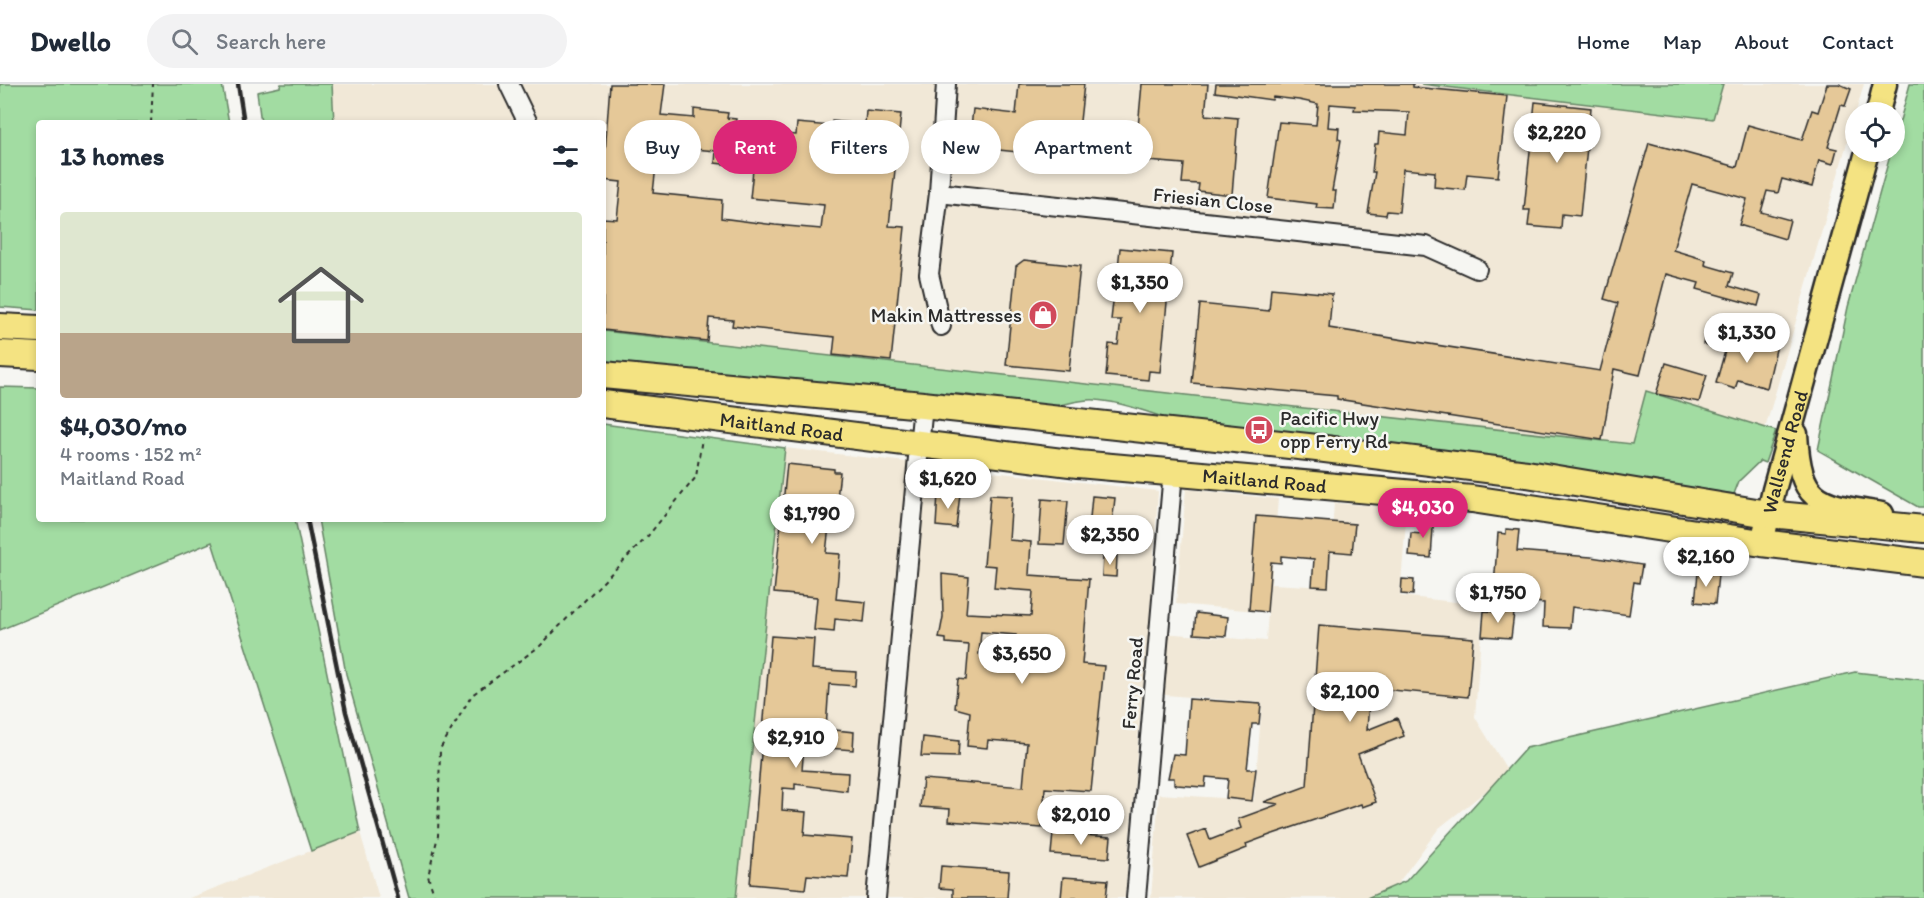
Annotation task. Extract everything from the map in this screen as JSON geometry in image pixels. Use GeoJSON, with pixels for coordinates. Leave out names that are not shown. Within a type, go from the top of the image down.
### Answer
{"type":"FeatureCollection","features":[{"type":"Feature","properties":{"kind":"highway"},"geometry":{"type":"LineString","coordinates":[[0,327],[36,329]]}},
{"type":"Feature","properties":{"kind":"highway"},"geometry":{"type":"LineString","coordinates":[[0,354],[36,357]]}},
{"type":"Feature","properties":{"kind":"highway","name":"Maitland Road"},"geometry":{"type":"LineString","coordinates":[[606,375],[923,405],[1516,472],[1768,514],[1924,529]]}},
{"type":"Feature","properties":{"kind":"highway","name":"Maitland Road"},"geometry":{"type":"LineString","coordinates":[[606,404],[918,446],[1472,499],[1762,543],[1924,563]]}},
{"type":"Feature","properties":{"kind":"main road"},"geometry":{"type":"LineString","coordinates":[[1881,102],[1886,84]]}},
{"type":"Feature","properties":{"kind":"main road","name":"Wallsend Road"},"geometry":{"type":"LineString","coordinates":[[1762,543],[1864,162]]}},
{"type":"Feature","properties":{"kind":"main road"},"geometry":{"type":"LineString","coordinates":[[1795,415],[1797,463],[1807,490],[1816,497],[1841,508],[1924,524]]}},
{"type":"Feature","properties":{"kind":"street"},"geometry":{"type":"LineString","coordinates":[[509,84],[527,120]]}},
{"type":"Feature","properties":{"kind":"street"},"geometry":{"type":"LineString","coordinates":[[941,326],[930,274],[939,193],[946,84]]}},
{"type":"Feature","properties":{"kind":"street","name":"Friesian Close"},"geometry":{"type":"LineString","coordinates":[[939,193],[1426,246],[1477,268]]}},
{"type":"Feature","properties":{"kind":"street"},"geometry":{"type":"LineString","coordinates":[[876,898],[923,405]]}},
{"type":"Feature","properties":{"kind":"street","name":"Ferry Road"},"geometry":{"type":"LineString","coordinates":[[1136,898],[1173,472]]}},
{"type":"Feature","properties":{"kind":"path"},"geometry":{"type":"LineString","coordinates":[[151,120],[153,84]]}},
{"type":"Feature","properties":{"kind":"path"},"geometry":{"type":"LineString","coordinates":[[435,898],[428,876],[438,836],[440,749],[472,695],[540,646],[647,537],[696,477],[705,417]]}},
{"type":"Feature","properties":{"kind":"shaded area"},"geometry":{"type":"Polygon","coordinates":[[[331,84],[1421,84],[1713,119],[1723,84],[1864,84],[1859,102],[1845,102],[1845,150],[1765,429],[1646,391],[1632,444],[606,331],[606,120],[334,120],[331,84]]]}},
{"type":"Feature","properties":{"kind":"shaded area"},"geometry":{"type":"Polygon","coordinates":[[[785,448],[1158,491],[1149,632],[1266,641],[1268,612],[1176,604],[1186,489],[1278,499],[1271,584],[1328,587],[1334,503],[1407,508],[1400,596],[1483,605],[1475,717],[1509,773],[1439,828],[1390,894],[1380,898],[1151,898],[1159,794],[1254,800],[1262,703],[1142,693],[1125,898],[736,898],[785,448]]]}},
{"type":"Feature","properties":{"kind":"shaded area"},"geometry":{"type":"Polygon","coordinates":[[[360,832],[379,898],[189,898],[360,832]]]}},
{"type":"Feature","properties":{"kind":"green space"},"geometry":{"type":"Polygon","coordinates":[[[0,84],[222,84],[228,120],[36,120],[36,310],[0,307],[0,84]]]}},
{"type":"Feature","properties":{"kind":"green space"},"geometry":{"type":"Polygon","coordinates":[[[281,84],[332,84],[334,120],[261,120],[257,92],[280,87],[281,84]]]}},
{"type":"Feature","properties":{"kind":"green space"},"geometry":{"type":"Polygon","coordinates":[[[1421,84],[1723,84],[1713,119],[1421,84]]]}},
{"type":"Feature","properties":{"kind":"green space"},"geometry":{"type":"Polygon","coordinates":[[[1910,84],[1924,84],[1924,507],[1918,507],[1818,450],[1848,307],[1888,162],[1905,162],[1905,102],[1910,84]]]}},
{"type":"Feature","properties":{"kind":"green space"},"geometry":{"type":"Polygon","coordinates":[[[606,331],[1632,444],[1646,391],[1776,431],[1765,463],[1760,461],[1739,481],[1734,494],[1515,463],[1168,419],[1105,401],[1082,400],[1041,407],[961,394],[929,395],[913,399],[606,364],[606,331]]]}},
{"type":"Feature","properties":{"kind":"green space"},"geometry":{"type":"Polygon","coordinates":[[[0,387],[36,388],[36,522],[296,522],[360,832],[311,851],[212,542],[0,630],[0,387]]]}},
{"type":"Feature","properties":{"kind":"green space"},"geometry":{"type":"Polygon","coordinates":[[[606,424],[785,448],[736,898],[409,898],[346,674],[319,522],[606,522],[606,424]]]}},
{"type":"Feature","properties":{"kind":"green space"},"geometry":{"type":"Polygon","coordinates":[[[1855,672],[1924,680],[1924,898],[1367,898],[1406,881],[1526,748],[1855,672]]]}},
{"type":"Feature","properties":{"kind":"building"},"geometry":{"type":"Polygon","coordinates":[[[610,84],[665,84],[661,115],[694,118],[694,109],[728,113],[727,118],[736,119],[713,120],[713,151],[701,150],[701,120],[624,120],[624,174],[655,174],[653,193],[722,200],[721,218],[821,229],[824,205],[750,198],[753,174],[797,174],[797,123],[809,124],[809,174],[895,174],[889,226],[905,227],[891,361],[833,355],[835,337],[732,326],[733,320],[709,318],[707,341],[606,330],[606,218],[617,219],[621,182],[606,180],[610,84]]]}},
{"type":"Feature","properties":{"kind":"building"},"geometry":{"type":"Polygon","coordinates":[[[1019,84],[1084,84],[1080,120],[1013,120],[1013,151],[1001,150],[1001,120],[972,120],[973,109],[1016,114],[1019,84]]]}},
{"type":"Feature","properties":{"kind":"building"},"geometry":{"type":"Polygon","coordinates":[[[1142,84],[1208,84],[1205,115],[1238,118],[1232,195],[1198,191],[1199,184],[1182,183],[1184,164],[1153,161],[1153,120],[1139,120],[1142,84]]]}},
{"type":"Feature","properties":{"kind":"building"},"geometry":{"type":"Polygon","coordinates":[[[1216,84],[1413,84],[1413,87],[1507,96],[1498,177],[1467,174],[1465,190],[1434,187],[1435,172],[1403,169],[1399,212],[1387,211],[1386,215],[1368,213],[1375,172],[1372,172],[1375,144],[1378,144],[1379,132],[1407,135],[1409,112],[1354,110],[1355,106],[1330,104],[1328,127],[1339,128],[1338,139],[1341,140],[1332,191],[1336,191],[1334,209],[1316,208],[1317,204],[1268,198],[1279,122],[1316,125],[1318,104],[1215,92],[1216,84]]]}},
{"type":"Feature","properties":{"kind":"building"},"geometry":{"type":"Polygon","coordinates":[[[1827,84],[1839,84],[1851,89],[1845,106],[1841,105],[1828,147],[1837,149],[1833,164],[1819,160],[1812,187],[1782,179],[1778,193],[1767,191],[1761,212],[1790,220],[1785,239],[1739,225],[1747,199],[1692,184],[1673,250],[1706,260],[1705,265],[1733,273],[1729,286],[1761,295],[1758,306],[1697,289],[1699,283],[1666,274],[1640,375],[1614,369],[1602,440],[1337,399],[1337,396],[1192,383],[1200,304],[1269,311],[1271,288],[1332,294],[1329,328],[1600,371],[1618,303],[1604,299],[1649,143],[1737,167],[1748,125],[1802,140],[1812,110],[1818,112],[1827,84]]]}},
{"type":"Feature","properties":{"kind":"building"},"geometry":{"type":"Polygon","coordinates":[[[1535,102],[1591,108],[1580,216],[1562,214],[1561,229],[1528,226],[1530,210],[1524,210],[1535,102]]]}},
{"type":"Feature","properties":{"kind":"building"},"geometry":{"type":"Polygon","coordinates":[[[866,111],[901,114],[900,120],[865,120],[866,111]]]}},
{"type":"Feature","properties":{"kind":"building"},"geometry":{"type":"Polygon","coordinates":[[[1120,248],[1172,253],[1160,372],[1149,371],[1148,380],[1106,376],[1109,344],[1118,345],[1121,320],[1111,320],[1114,293],[1124,294],[1126,269],[1118,268],[1120,248]]]}},
{"type":"Feature","properties":{"kind":"building","name":"Makin Mattresses"},"geometry":{"type":"Polygon","coordinates":[[[1024,260],[1080,266],[1069,371],[1006,365],[1016,266],[1024,260]]]}},
{"type":"Feature","properties":{"kind":"building"},"geometry":{"type":"Polygon","coordinates":[[[1709,321],[1721,324],[1716,347],[1703,344],[1709,321]]]}},
{"type":"Feature","properties":{"kind":"building"},"geometry":{"type":"Polygon","coordinates":[[[1749,337],[1777,345],[1767,388],[1738,380],[1735,389],[1716,383],[1727,344],[1742,348],[1749,337]]]}},
{"type":"Feature","properties":{"kind":"building"},"geometry":{"type":"Polygon","coordinates":[[[1666,363],[1707,375],[1699,402],[1656,394],[1666,363]]]}},
{"type":"Feature","properties":{"kind":"building"},"geometry":{"type":"Polygon","coordinates":[[[787,464],[834,469],[834,472],[840,472],[835,517],[830,517],[826,553],[840,554],[836,599],[866,602],[864,622],[835,619],[834,632],[814,630],[817,597],[774,593],[787,464]]]}},
{"type":"Feature","properties":{"kind":"building"},"geometry":{"type":"Polygon","coordinates":[[[938,493],[960,494],[956,528],[936,526],[938,493]]]}},
{"type":"Feature","properties":{"kind":"building"},"geometry":{"type":"Polygon","coordinates":[[[990,495],[1012,496],[1009,540],[1031,542],[1029,575],[1089,579],[1082,664],[1104,666],[1091,791],[1045,788],[1042,828],[949,821],[950,809],[920,807],[923,779],[1023,787],[1027,743],[988,740],[987,748],[967,746],[970,712],[955,708],[958,679],[966,680],[969,645],[946,643],[946,639],[939,638],[943,617],[942,574],[969,577],[966,613],[1031,616],[1033,591],[994,588],[996,566],[984,565],[990,495]],[[981,632],[979,654],[1014,657],[1016,635],[981,632]]]}},
{"type":"Feature","properties":{"kind":"building"},"geometry":{"type":"Polygon","coordinates":[[[1092,496],[1115,498],[1110,542],[1088,540],[1092,496]]]}},
{"type":"Feature","properties":{"kind":"building"},"geometry":{"type":"Polygon","coordinates":[[[1042,499],[1068,501],[1064,545],[1039,544],[1042,499]]]}},
{"type":"Feature","properties":{"kind":"building"},"geometry":{"type":"Polygon","coordinates":[[[1424,512],[1434,513],[1431,558],[1409,556],[1411,533],[1422,534],[1424,512]]]}},
{"type":"Feature","properties":{"kind":"building"},"geometry":{"type":"Polygon","coordinates":[[[1256,516],[1355,524],[1352,553],[1330,551],[1328,587],[1312,586],[1314,559],[1281,556],[1281,563],[1271,562],[1267,612],[1249,610],[1256,516]]]}},
{"type":"Feature","properties":{"kind":"building"},"geometry":{"type":"Polygon","coordinates":[[[1506,529],[1519,530],[1517,551],[1591,557],[1642,565],[1639,583],[1634,582],[1629,615],[1572,607],[1570,628],[1543,627],[1544,603],[1520,601],[1521,588],[1494,586],[1498,533],[1506,534],[1506,529]]]}},
{"type":"Feature","properties":{"kind":"building"},"geometry":{"type":"Polygon","coordinates":[[[1103,555],[1117,556],[1116,577],[1102,576],[1103,555]]]}},
{"type":"Feature","properties":{"kind":"building"},"geometry":{"type":"Polygon","coordinates":[[[1698,573],[1718,575],[1715,604],[1695,602],[1698,573]]]}},
{"type":"Feature","properties":{"kind":"building"},"geometry":{"type":"Polygon","coordinates":[[[1402,579],[1414,580],[1413,595],[1401,594],[1402,579]]]}},
{"type":"Feature","properties":{"kind":"building"},"geometry":{"type":"Polygon","coordinates":[[[1484,611],[1514,613],[1511,638],[1482,636],[1484,611]]]}},
{"type":"Feature","properties":{"kind":"building"},"geometry":{"type":"Polygon","coordinates":[[[1196,613],[1228,617],[1226,636],[1194,634],[1196,613]]]}},
{"type":"Feature","properties":{"kind":"building"},"geometry":{"type":"Polygon","coordinates":[[[1319,625],[1473,638],[1468,697],[1370,688],[1367,730],[1397,718],[1404,736],[1358,754],[1376,802],[1362,807],[1361,804],[1270,835],[1246,844],[1247,848],[1199,867],[1187,836],[1206,829],[1210,840],[1241,828],[1238,819],[1279,804],[1264,802],[1307,786],[1319,625]]]}},
{"type":"Feature","properties":{"kind":"building"},"geometry":{"type":"Polygon","coordinates":[[[771,636],[814,639],[812,669],[856,672],[855,686],[829,684],[826,729],[854,732],[853,750],[804,746],[802,770],[848,773],[847,791],[795,784],[795,789],[783,788],[782,810],[806,812],[804,835],[852,839],[848,878],[807,875],[805,889],[750,884],[771,636]]]}},
{"type":"Feature","properties":{"kind":"building"},"geometry":{"type":"Polygon","coordinates":[[[1189,699],[1261,704],[1259,724],[1252,724],[1247,769],[1256,769],[1252,801],[1226,798],[1228,779],[1206,777],[1205,787],[1202,787],[1177,785],[1174,784],[1174,778],[1168,778],[1173,754],[1185,755],[1189,699]]]}},
{"type":"Feature","properties":{"kind":"building"},"geometry":{"type":"Polygon","coordinates":[[[923,737],[959,741],[958,757],[921,756],[923,737]]]}},
{"type":"Feature","properties":{"kind":"building"},"geometry":{"type":"Polygon","coordinates":[[[1053,833],[1111,837],[1109,858],[1051,854],[1053,833]]]}},
{"type":"Feature","properties":{"kind":"building"},"geometry":{"type":"Polygon","coordinates":[[[941,866],[1009,871],[1007,898],[953,898],[953,889],[939,888],[941,866]]]}},
{"type":"Feature","properties":{"kind":"building"},"geometry":{"type":"Polygon","coordinates":[[[1063,877],[1108,880],[1106,898],[1061,898],[1063,877]]]}},
{"type":"Feature","properties":{"kind":"railway"},"geometry":{"type":"LineString","coordinates":[[238,84],[244,120]]}},
{"type":"Feature","properties":{"kind":"railway"},"geometry":{"type":"LineString","coordinates":[[308,522],[346,712],[398,898]]}},
{"type":"Feature","properties":{"kind":"place","name":"Makin Mattresses"},"geometry":{"type":"Point","coordinates":[1043,315]}},
{"type":"Feature","properties":{"kind":"place","name":"Pacific Hwy opp Ferry Rd"},"geometry":{"type":"Point","coordinates":[1259,430]}}]}
